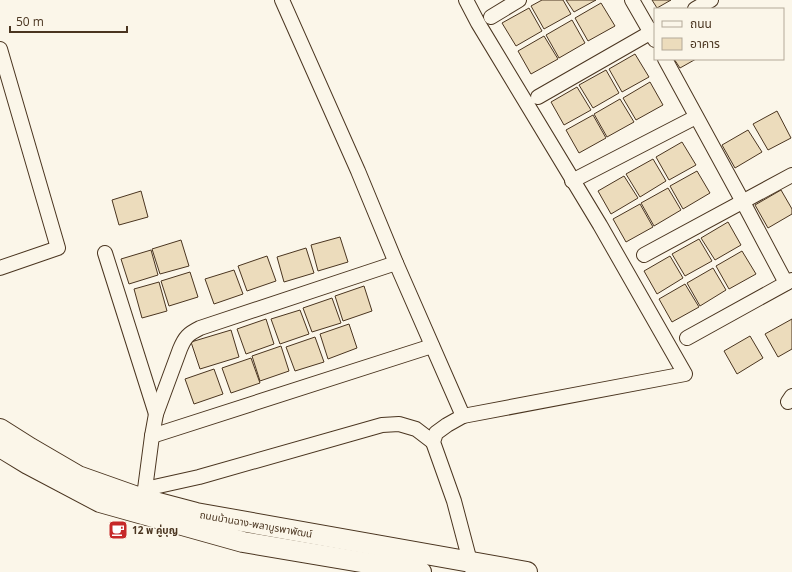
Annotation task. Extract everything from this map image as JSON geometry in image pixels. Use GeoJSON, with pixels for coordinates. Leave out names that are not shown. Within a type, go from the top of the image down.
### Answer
{"type":"FeatureCollection","features":[{"type":"Feature","properties":{"kind":"street"},"geometry":{"type":"LineString","coordinates":[[282,0],[361,178],[396,263],[463,416]]}},
{"type":"Feature","properties":{"kind":"street"},"geometry":{"type":"LineString","coordinates":[[433,442],[436,433],[446,425],[463,416],[685,374],[600,225],[572,181],[478,23],[466,0]]}},
{"type":"Feature","properties":{"kind":"street"},"geometry":{"type":"LineString","coordinates":[[491,17],[519,0]]}},
{"type":"Feature","properties":{"kind":"street"},"geometry":{"type":"LineString","coordinates":[[538,97],[654,34],[632,0]]}},
{"type":"Feature","properties":{"kind":"street"},"geometry":{"type":"LineString","coordinates":[[696,8],[711,0]]}},
{"type":"Feature","properties":{"kind":"street"},"geometry":{"type":"LineString","coordinates":[[0,49],[58,248],[0,268]]}},
{"type":"Feature","properties":{"kind":"street"},"geometry":{"type":"LineString","coordinates":[[666,60],[743,202],[789,282],[687,338]]}},
{"type":"Feature","properties":{"kind":"street"},"geometry":{"type":"LineString","coordinates":[[572,181],[696,117]]}},
{"type":"Feature","properties":{"kind":"street"},"geometry":{"type":"LineString","coordinates":[[644,255],[792,174]]}},
{"type":"Feature","properties":{"kind":"street"},"geometry":{"type":"LineString","coordinates":[[105,253],[156,414]]}},
{"type":"Feature","properties":{"kind":"street"},"geometry":{"type":"LineString","coordinates":[[396,263],[200,328],[190,333],[184,340],[180,349],[156,414],[144,494],[382,425],[399,424],[416,429],[433,442],[454,501],[472,567]]}},
{"type":"Feature","properties":{"kind":"street"},"geometry":{"type":"LineString","coordinates":[[152,436],[432,346]]}},
{"type":"Feature","properties":{"kind":"street","name":"ถนนบ้านฉาง-พลาบูรพาพัฒน์"},"geometry":{"type":"LineString","coordinates":[[0,429],[78,476],[144,494],[196,513],[472,567],[527,572]]}},
{"type":"Feature","properties":{"kind":"street","name":"ถนนบ้านฉาง-พลาบูรพาพัฒน์"},"geometry":{"type":"LineString","coordinates":[[0,448],[100,502],[243,542],[421,572]]}},
{"type":"Feature","properties":{"kind":"building"},"geometry":{"type":"Polygon","coordinates":[[[542,0],[563,0],[571,14],[544,29],[531,6],[542,0]]]}},
{"type":"Feature","properties":{"kind":"building"},"geometry":{"type":"Polygon","coordinates":[[[566,0],[596,0],[574,12],[566,0]]]}},
{"type":"Feature","properties":{"kind":"building"},"geometry":{"type":"Polygon","coordinates":[[[652,0],[671,0],[657,8],[652,0]]]}},
{"type":"Feature","properties":{"kind":"building"},"geometry":{"type":"Polygon","coordinates":[[[601,3],[615,26],[588,41],[575,18],[601,3]]]}},
{"type":"Feature","properties":{"kind":"building"},"geometry":{"type":"Polygon","coordinates":[[[529,8],[542,31],[516,46],[502,23],[529,8]]]}},
{"type":"Feature","properties":{"kind":"building"},"geometry":{"type":"Polygon","coordinates":[[[572,20],[585,43],[559,58],[546,35],[572,20]]]}},
{"type":"Feature","properties":{"kind":"building"},"geometry":{"type":"Polygon","coordinates":[[[544,36],[558,59],[531,74],[518,51],[544,36]]]}},
{"type":"Feature","properties":{"kind":"building"},"geometry":{"type":"Polygon","coordinates":[[[635,54],[649,77],[622,92],[609,69],[635,54]]]}},
{"type":"Feature","properties":{"kind":"building"},"geometry":{"type":"Polygon","coordinates":[[[675,60],[694,60],[680,68],[675,60]]]}},
{"type":"Feature","properties":{"kind":"building"},"geometry":{"type":"Polygon","coordinates":[[[606,70],[619,93],[593,108],[579,85],[606,70]]]}},
{"type":"Feature","properties":{"kind":"building"},"geometry":{"type":"Polygon","coordinates":[[[650,82],[663,105],[636,120],[623,98],[650,82]]]}},
{"type":"Feature","properties":{"kind":"building"},"geometry":{"type":"Polygon","coordinates":[[[577,87],[591,110],[564,125],[551,102],[577,87]]]}},
{"type":"Feature","properties":{"kind":"building"},"geometry":{"type":"Polygon","coordinates":[[[620,99],[634,122],[607,137],[594,114],[620,99]]]}},
{"type":"Feature","properties":{"kind":"building"},"geometry":{"type":"Polygon","coordinates":[[[777,111],[791,138],[768,150],[753,124],[777,111]]]}},
{"type":"Feature","properties":{"kind":"building"},"geometry":{"type":"Polygon","coordinates":[[[593,115],[606,138],[579,153],[566,130],[593,115]]]}},
{"type":"Feature","properties":{"kind":"building"},"geometry":{"type":"Polygon","coordinates":[[[748,130],[762,152],[735,168],[722,145],[748,130]]]}},
{"type":"Feature","properties":{"kind":"building"},"geometry":{"type":"Polygon","coordinates":[[[682,142],[696,165],[669,180],[656,157],[682,142]]]}},
{"type":"Feature","properties":{"kind":"building"},"geometry":{"type":"Polygon","coordinates":[[[653,159],[666,181],[640,197],[626,174],[653,159]]]}},
{"type":"Feature","properties":{"kind":"building"},"geometry":{"type":"Polygon","coordinates":[[[697,171],[710,193],[683,209],[670,186],[697,171]]]}},
{"type":"Feature","properties":{"kind":"building"},"geometry":{"type":"Polygon","coordinates":[[[624,176],[638,198],[611,214],[598,191],[624,176]]]}},
{"type":"Feature","properties":{"kind":"building"},"geometry":{"type":"Polygon","coordinates":[[[668,188],[681,210],[654,226],[641,203],[668,188]]]}},
{"type":"Feature","properties":{"kind":"building"},"geometry":{"type":"Polygon","coordinates":[[[781,190],[792,209],[792,214],[768,228],[755,205],[781,190]]]}},
{"type":"Feature","properties":{"kind":"building"},"geometry":{"type":"Polygon","coordinates":[[[141,191],[148,217],[119,225],[112,200],[141,191]]]}},
{"type":"Feature","properties":{"kind":"building"},"geometry":{"type":"Polygon","coordinates":[[[640,204],[653,227],[626,242],[613,219],[640,204]]]}},
{"type":"Feature","properties":{"kind":"building"},"geometry":{"type":"Polygon","coordinates":[[[728,222],[741,245],[715,260],[701,238],[728,222]]]}},
{"type":"Feature","properties":{"kind":"building"},"geometry":{"type":"Polygon","coordinates":[[[340,237],[348,262],[318,271],[311,245],[340,237]]]}},
{"type":"Feature","properties":{"kind":"building"},"geometry":{"type":"Polygon","coordinates":[[[699,239],[712,261],[685,276],[672,254],[699,239]]]}},
{"type":"Feature","properties":{"kind":"building"},"geometry":{"type":"Polygon","coordinates":[[[181,240],[189,266],[160,274],[152,249],[181,240]]]}},
{"type":"Feature","properties":{"kind":"building"},"geometry":{"type":"Polygon","coordinates":[[[306,248],[314,273],[284,282],[277,257],[306,248]]]}},
{"type":"Feature","properties":{"kind":"building"},"geometry":{"type":"Polygon","coordinates":[[[151,250],[158,275],[129,284],[121,259],[151,250]]]}},
{"type":"Feature","properties":{"kind":"building"},"geometry":{"type":"Polygon","coordinates":[[[742,251],[756,274],[729,289],[716,266],[742,251]]]}},
{"type":"Feature","properties":{"kind":"building"},"geometry":{"type":"Polygon","coordinates":[[[267,256],[276,281],[247,291],[238,266],[267,256]]]}},
{"type":"Feature","properties":{"kind":"building"},"geometry":{"type":"Polygon","coordinates":[[[670,256],[683,278],[657,294],[644,271],[670,256]]]}},
{"type":"Feature","properties":{"kind":"building"},"geometry":{"type":"Polygon","coordinates":[[[713,268],[726,290],[700,306],[687,283],[713,268]]]}},
{"type":"Feature","properties":{"kind":"building"},"geometry":{"type":"Polygon","coordinates":[[[234,270],[243,294],[214,304],[205,279],[234,270]]]}},
{"type":"Feature","properties":{"kind":"building"},"geometry":{"type":"Polygon","coordinates":[[[190,272],[198,297],[169,306],[161,281],[190,272]]]}},
{"type":"Feature","properties":{"kind":"building"},"geometry":{"type":"Polygon","coordinates":[[[159,282],[167,311],[142,318],[134,289],[159,282]]]}},
{"type":"Feature","properties":{"kind":"building"},"geometry":{"type":"Polygon","coordinates":[[[685,284],[699,307],[672,322],[659,299],[685,284]]]}},
{"type":"Feature","properties":{"kind":"building"},"geometry":{"type":"Polygon","coordinates":[[[364,286],[372,311],[343,321],[335,296],[364,286]]]}},
{"type":"Feature","properties":{"kind":"building"},"geometry":{"type":"Polygon","coordinates":[[[332,298],[341,323],[312,332],[303,308],[332,298]]]}},
{"type":"Feature","properties":{"kind":"building"},"geometry":{"type":"Polygon","coordinates":[[[300,310],[309,334],[280,344],[271,319],[300,310]]]}},
{"type":"Feature","properties":{"kind":"building"},"geometry":{"type":"Polygon","coordinates":[[[266,319],[274,344],[246,354],[237,329],[266,319]]]}},
{"type":"Feature","properties":{"kind":"building"},"geometry":{"type":"Polygon","coordinates":[[[792,319],[792,349],[778,357],[765,334],[792,319]]]}},
{"type":"Feature","properties":{"kind":"building"},"geometry":{"type":"Polygon","coordinates":[[[349,324],[357,348],[328,359],[320,334],[349,324]]]}},
{"type":"Feature","properties":{"kind":"building"},"geometry":{"type":"Polygon","coordinates":[[[231,330],[239,357],[200,369],[191,342],[231,330]]]}},
{"type":"Feature","properties":{"kind":"building"},"geometry":{"type":"Polygon","coordinates":[[[750,336],[763,358],[737,374],[724,351],[750,336]]]}},
{"type":"Feature","properties":{"kind":"building"},"geometry":{"type":"Polygon","coordinates":[[[315,337],[324,362],[295,371],[286,347],[315,337]]]}},
{"type":"Feature","properties":{"kind":"building"},"geometry":{"type":"Polygon","coordinates":[[[281,346],[289,371],[260,381],[252,356],[281,346]]]}},
{"type":"Feature","properties":{"kind":"building"},"geometry":{"type":"Polygon","coordinates":[[[251,358],[260,383],[231,393],[222,368],[251,358]]]}},
{"type":"Feature","properties":{"kind":"building"},"geometry":{"type":"Polygon","coordinates":[[[214,369],[223,394],[194,404],[185,379],[214,369]]]}},
{"type":"Feature","properties":{"kind":"place","name":"12 พ คู่บุญ"},"geometry":{"type":"Point","coordinates":[118,530]}}]}
